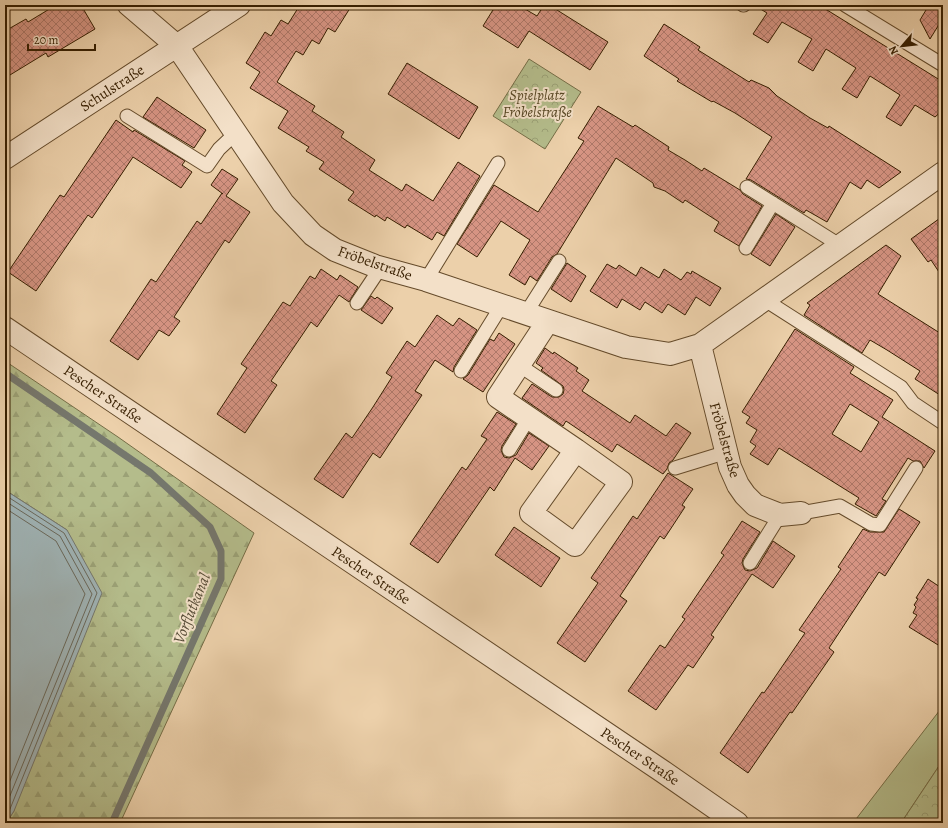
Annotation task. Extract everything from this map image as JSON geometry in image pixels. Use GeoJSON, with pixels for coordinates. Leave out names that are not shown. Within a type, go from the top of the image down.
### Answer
{"type":"FeatureCollection","features":[{"type":"Feature","properties":{"kind":"street","name":"Fröbelstraße"},"geometry":{"type":"LineString","coordinates":[[129,5],[177,46],[283,203],[313,235],[335,250],[381,267],[426,280],[626,347],[670,354],[700,345],[943,173]]}},
{"type":"Feature","properties":{"kind":"street","name":"Schulstraße"},"geometry":{"type":"LineString","coordinates":[[5,158],[239,5]]}},
{"type":"Feature","properties":{"kind":"street"},"geometry":{"type":"LineString","coordinates":[[548,321],[498,397],[576,450]]}},
{"type":"Feature","properties":{"kind":"street","name":"Pescher Straße"},"geometry":{"type":"LineString","coordinates":[[5,328],[737,823]]}},
{"type":"Feature","properties":{"kind":"street","name":"Fröbelstraße"},"geometry":{"type":"LineString","coordinates":[[700,345],[730,467],[738,485],[755,505],[791,514]]}},
{"type":"Feature","properties":{"kind":"lane"},"geometry":{"type":"LineString","coordinates":[[845,5],[943,65]]}},
{"type":"Feature","properties":{"kind":"lane"},"geometry":{"type":"LineString","coordinates":[[127,116],[207,166],[219,149],[236,133]]}},
{"type":"Feature","properties":{"kind":"lane"},"geometry":{"type":"LineString","coordinates":[[426,280],[498,164]]}},
{"type":"Feature","properties":{"kind":"lane"},"geometry":{"type":"LineString","coordinates":[[747,187],[841,246]]}},
{"type":"Feature","properties":{"kind":"lane"},"geometry":{"type":"LineString","coordinates":[[746,248],[773,203]]}},
{"type":"Feature","properties":{"kind":"lane"},"geometry":{"type":"LineString","coordinates":[[526,314],[559,261]]}},
{"type":"Feature","properties":{"kind":"lane"},"geometry":{"type":"LineString","coordinates":[[357,303],[381,267]]}},
{"type":"Feature","properties":{"kind":"lane"},"geometry":{"type":"LineString","coordinates":[[765,300],[901,387],[913,403],[943,423]]}},
{"type":"Feature","properties":{"kind":"lane"},"geometry":{"type":"LineString","coordinates":[[461,371],[502,306]]}},
{"type":"Feature","properties":{"kind":"lane"},"geometry":{"type":"LineString","coordinates":[[519,365],[556,390]]}},
{"type":"Feature","properties":{"kind":"lane"},"geometry":{"type":"LineString","coordinates":[[509,450],[529,418]]}},
{"type":"Feature","properties":{"kind":"lane"},"geometry":{"type":"LineString","coordinates":[[675,468],[727,452]]}},
{"type":"Feature","properties":{"kind":"lane"},"geometry":{"type":"LineString","coordinates":[[750,563],[791,514],[840,506],[871,524],[880,525],[916,468]]}},
{"type":"Feature","properties":{"kind":"green space","name":"Spielplatz Fröbelstraße"},"geometry":{"type":"Polygon","coordinates":[[[529,59],[581,92],[545,149],[493,116],[529,59]]]}},
{"type":"Feature","properties":{"kind":"green space"},"geometry":{"type":"Polygon","coordinates":[[[5,361],[118,437],[254,533],[120,823],[6,823],[14,811],[67,530],[5,490],[5,361]]]}},
{"type":"Feature","properties":{"kind":"green space"},"geometry":{"type":"Polygon","coordinates":[[[943,706],[943,760],[901,823],[853,823],[943,706]]]}},
{"type":"Feature","properties":{"kind":"green space"},"geometry":{"type":"Polygon","coordinates":[[[943,760],[943,823],[901,823],[943,760]]]}},
{"type":"Feature","properties":{"kind":"water"},"geometry":{"type":"Polygon","coordinates":[[[5,490],[67,530],[102,593],[14,811],[6,823],[5,823],[5,490]]]}},
{"type":"Feature","properties":{"kind":"building"},"geometry":{"type":"Polygon","coordinates":[[[56,5],[81,5],[95,29],[48,57],[46,53],[5,78],[5,31],[26,19],[28,22],[56,5]]]}},
{"type":"Feature","properties":{"kind":"building"},"geometry":{"type":"Polygon","coordinates":[[[300,5],[352,5],[335,32],[328,28],[319,44],[312,40],[303,55],[296,51],[277,82],[315,106],[312,111],[344,132],[341,137],[375,160],[369,170],[402,191],[406,184],[433,201],[458,162],[480,176],[444,236],[437,232],[432,240],[407,225],[405,228],[387,217],[385,221],[376,215],[375,217],[348,200],[354,192],[319,169],[324,162],[306,151],[309,147],[278,128],[288,111],[250,88],[260,72],[246,63],[265,32],[271,36],[281,20],[288,24],[300,5]]]}},
{"type":"Feature","properties":{"kind":"building"},"geometry":{"type":"Polygon","coordinates":[[[496,5],[518,5],[537,16],[544,5],[549,5],[608,42],[590,70],[529,31],[518,48],[483,26],[496,5]]]}},
{"type":"Feature","properties":{"kind":"building"},"geometry":{"type":"Polygon","coordinates":[[[754,5],[819,5],[943,82],[943,110],[935,117],[915,105],[901,126],[886,117],[900,95],[870,76],[857,98],[842,89],[856,68],[826,49],[813,71],[798,62],[812,39],[782,22],[768,43],[753,34],[767,13],[754,5]]]}},
{"type":"Feature","properties":{"kind":"building"},"geometry":{"type":"Polygon","coordinates":[[[929,5],[943,5],[943,18],[930,39],[920,20],[929,5]]]}},
{"type":"Feature","properties":{"kind":"building"},"geometry":{"type":"Polygon","coordinates":[[[664,24],[700,47],[698,50],[749,82],[751,80],[769,88],[777,96],[810,118],[828,128],[829,126],[901,172],[879,188],[867,180],[861,189],[850,182],[827,222],[806,210],[804,213],[751,180],[746,179],[772,137],[735,113],[713,101],[712,102],[677,81],[679,79],[644,56],[664,24]]]}},
{"type":"Feature","properties":{"kind":"building"},"geometry":{"type":"Polygon","coordinates":[[[407,63],[478,107],[459,139],[388,94],[407,63]]]}},
{"type":"Feature","properties":{"kind":"building"},"geometry":{"type":"Polygon","coordinates":[[[157,97],[206,130],[194,148],[143,117],[157,97]]]}},
{"type":"Feature","properties":{"kind":"building"},"geometry":{"type":"Polygon","coordinates":[[[598,106],[633,127],[635,125],[669,147],[668,150],[702,171],[704,168],[740,190],[743,194],[762,206],[739,246],[714,231],[719,222],[685,200],[683,203],[665,191],[654,187],[653,183],[616,158],[557,254],[552,257],[537,281],[530,276],[525,285],[509,275],[530,240],[501,221],[477,257],[457,244],[494,185],[538,212],[584,141],[578,138],[598,106]]]}},
{"type":"Feature","properties":{"kind":"building"},"geometry":{"type":"Polygon","coordinates":[[[116,120],[133,132],[134,130],[185,161],[182,165],[192,172],[181,188],[133,157],[92,218],[88,215],[36,291],[8,272],[60,195],[64,197],[116,120]]]}},
{"type":"Feature","properties":{"kind":"building"},"geometry":{"type":"Polygon","coordinates":[[[222,169],[238,179],[226,196],[250,212],[229,243],[225,240],[174,317],[180,321],[169,336],[159,330],[138,360],[110,341],[151,279],[156,282],[197,221],[201,224],[222,193],[211,185],[222,169]]]}},
{"type":"Feature","properties":{"kind":"building"},"geometry":{"type":"Polygon","coordinates":[[[776,214],[795,227],[770,266],[751,254],[776,214]]]}},
{"type":"Feature","properties":{"kind":"building"},"geometry":{"type":"Polygon","coordinates":[[[943,216],[943,278],[931,260],[928,262],[911,239],[943,216]]]}},
{"type":"Feature","properties":{"kind":"building"},"geometry":{"type":"Polygon","coordinates":[[[886,245],[901,256],[878,294],[943,335],[943,397],[915,379],[920,371],[887,350],[870,340],[862,353],[804,315],[810,305],[807,303],[886,245]]]}},
{"type":"Feature","properties":{"kind":"building"},"geometry":{"type":"Polygon","coordinates":[[[567,263],[586,276],[571,302],[551,289],[567,263]]]}},
{"type":"Feature","properties":{"kind":"building"},"geometry":{"type":"Polygon","coordinates":[[[607,264],[616,269],[619,265],[636,276],[641,267],[659,278],[664,269],[681,280],[687,272],[691,274],[692,271],[721,288],[710,306],[696,297],[685,315],[668,304],[662,313],[645,302],[640,310],[622,299],[617,308],[590,291],[607,264]]]}},
{"type":"Feature","properties":{"kind":"building"},"geometry":{"type":"Polygon","coordinates":[[[321,269],[337,280],[340,275],[358,287],[349,302],[339,295],[317,327],[311,322],[271,381],[277,385],[245,433],[217,414],[247,368],[241,364],[283,302],[290,306],[310,276],[315,279],[321,269]]]}},
{"type":"Feature","properties":{"kind":"building"},"geometry":{"type":"Polygon","coordinates":[[[371,296],[375,299],[377,297],[393,308],[382,324],[361,310],[371,296]]]}},
{"type":"Feature","properties":{"kind":"building"},"geometry":{"type":"Polygon","coordinates":[[[437,315],[453,326],[459,318],[477,330],[454,367],[453,372],[435,360],[415,391],[422,395],[380,458],[373,453],[343,498],[314,479],[346,433],[352,438],[373,407],[392,377],[386,373],[407,341],[415,347],[437,315]]]}},
{"type":"Feature","properties":{"kind":"building"},"geometry":{"type":"Polygon","coordinates":[[[795,329],[854,367],[850,373],[893,400],[882,417],[935,451],[924,468],[920,461],[913,461],[908,458],[882,499],[886,501],[876,516],[855,504],[859,498],[779,448],[768,465],[750,454],[756,446],[750,442],[757,430],[746,423],[750,417],[742,412],[795,329]],[[850,404],[832,434],[861,452],[879,422],[850,404]]]}},
{"type":"Feature","properties":{"kind":"building"},"geometry":{"type":"Polygon","coordinates":[[[499,333],[515,344],[483,392],[463,379],[468,375],[490,339],[494,341],[499,333]]]}},
{"type":"Feature","properties":{"kind":"building"},"geometry":{"type":"Polygon","coordinates":[[[545,348],[553,354],[554,352],[578,368],[576,371],[589,380],[582,391],[630,423],[635,415],[666,436],[676,423],[691,433],[673,460],[669,463],[663,474],[617,444],[612,452],[566,421],[563,426],[522,398],[532,384],[552,397],[559,397],[563,394],[563,386],[541,370],[543,368],[536,363],[545,348]]]}},
{"type":"Feature","properties":{"kind":"building"},"geometry":{"type":"Polygon","coordinates":[[[497,412],[516,424],[502,446],[501,450],[504,457],[509,458],[516,455],[529,433],[549,446],[532,470],[515,458],[494,491],[490,487],[438,563],[410,544],[462,467],[466,470],[487,439],[481,436],[497,412]]]}},
{"type":"Feature","properties":{"kind":"building"},"geometry":{"type":"Polygon","coordinates":[[[668,473],[693,489],[682,505],[685,507],[664,539],[660,536],[620,596],[627,601],[585,662],[557,643],[598,583],[591,578],[633,516],[637,519],[668,473]]]}},
{"type":"Feature","properties":{"kind":"building"},"geometry":{"type":"Polygon","coordinates":[[[899,509],[920,522],[885,576],[879,572],[829,648],[834,652],[748,773],[720,753],[762,692],[764,693],[805,633],[799,630],[841,569],[838,567],[863,529],[870,532],[884,532],[899,509]]]}},
{"type":"Feature","properties":{"kind":"building"},"geometry":{"type":"Polygon","coordinates":[[[742,521],[760,532],[743,559],[742,563],[745,570],[750,571],[757,568],[773,541],[795,556],[773,588],[752,574],[711,635],[714,637],[693,668],[688,665],[656,710],[628,691],[660,645],[665,648],[685,619],[682,617],[724,555],[721,553],[742,521]]]}},
{"type":"Feature","properties":{"kind":"building"},"geometry":{"type":"Polygon","coordinates":[[[514,527],[560,558],[541,587],[495,555],[514,527]]]}},
{"type":"Feature","properties":{"kind":"building"},"geometry":{"type":"Polygon","coordinates":[[[928,579],[943,589],[943,648],[909,627],[917,615],[913,613],[916,607],[914,605],[918,599],[916,598],[928,579]]]}},
{"type":"Feature","properties":{"kind":"waterway","name":"Vorflutkanal"},"geometry":{"type":"LineString","coordinates":[[5,373],[151,473],[210,527],[221,551],[221,579],[112,823]]}}]}
